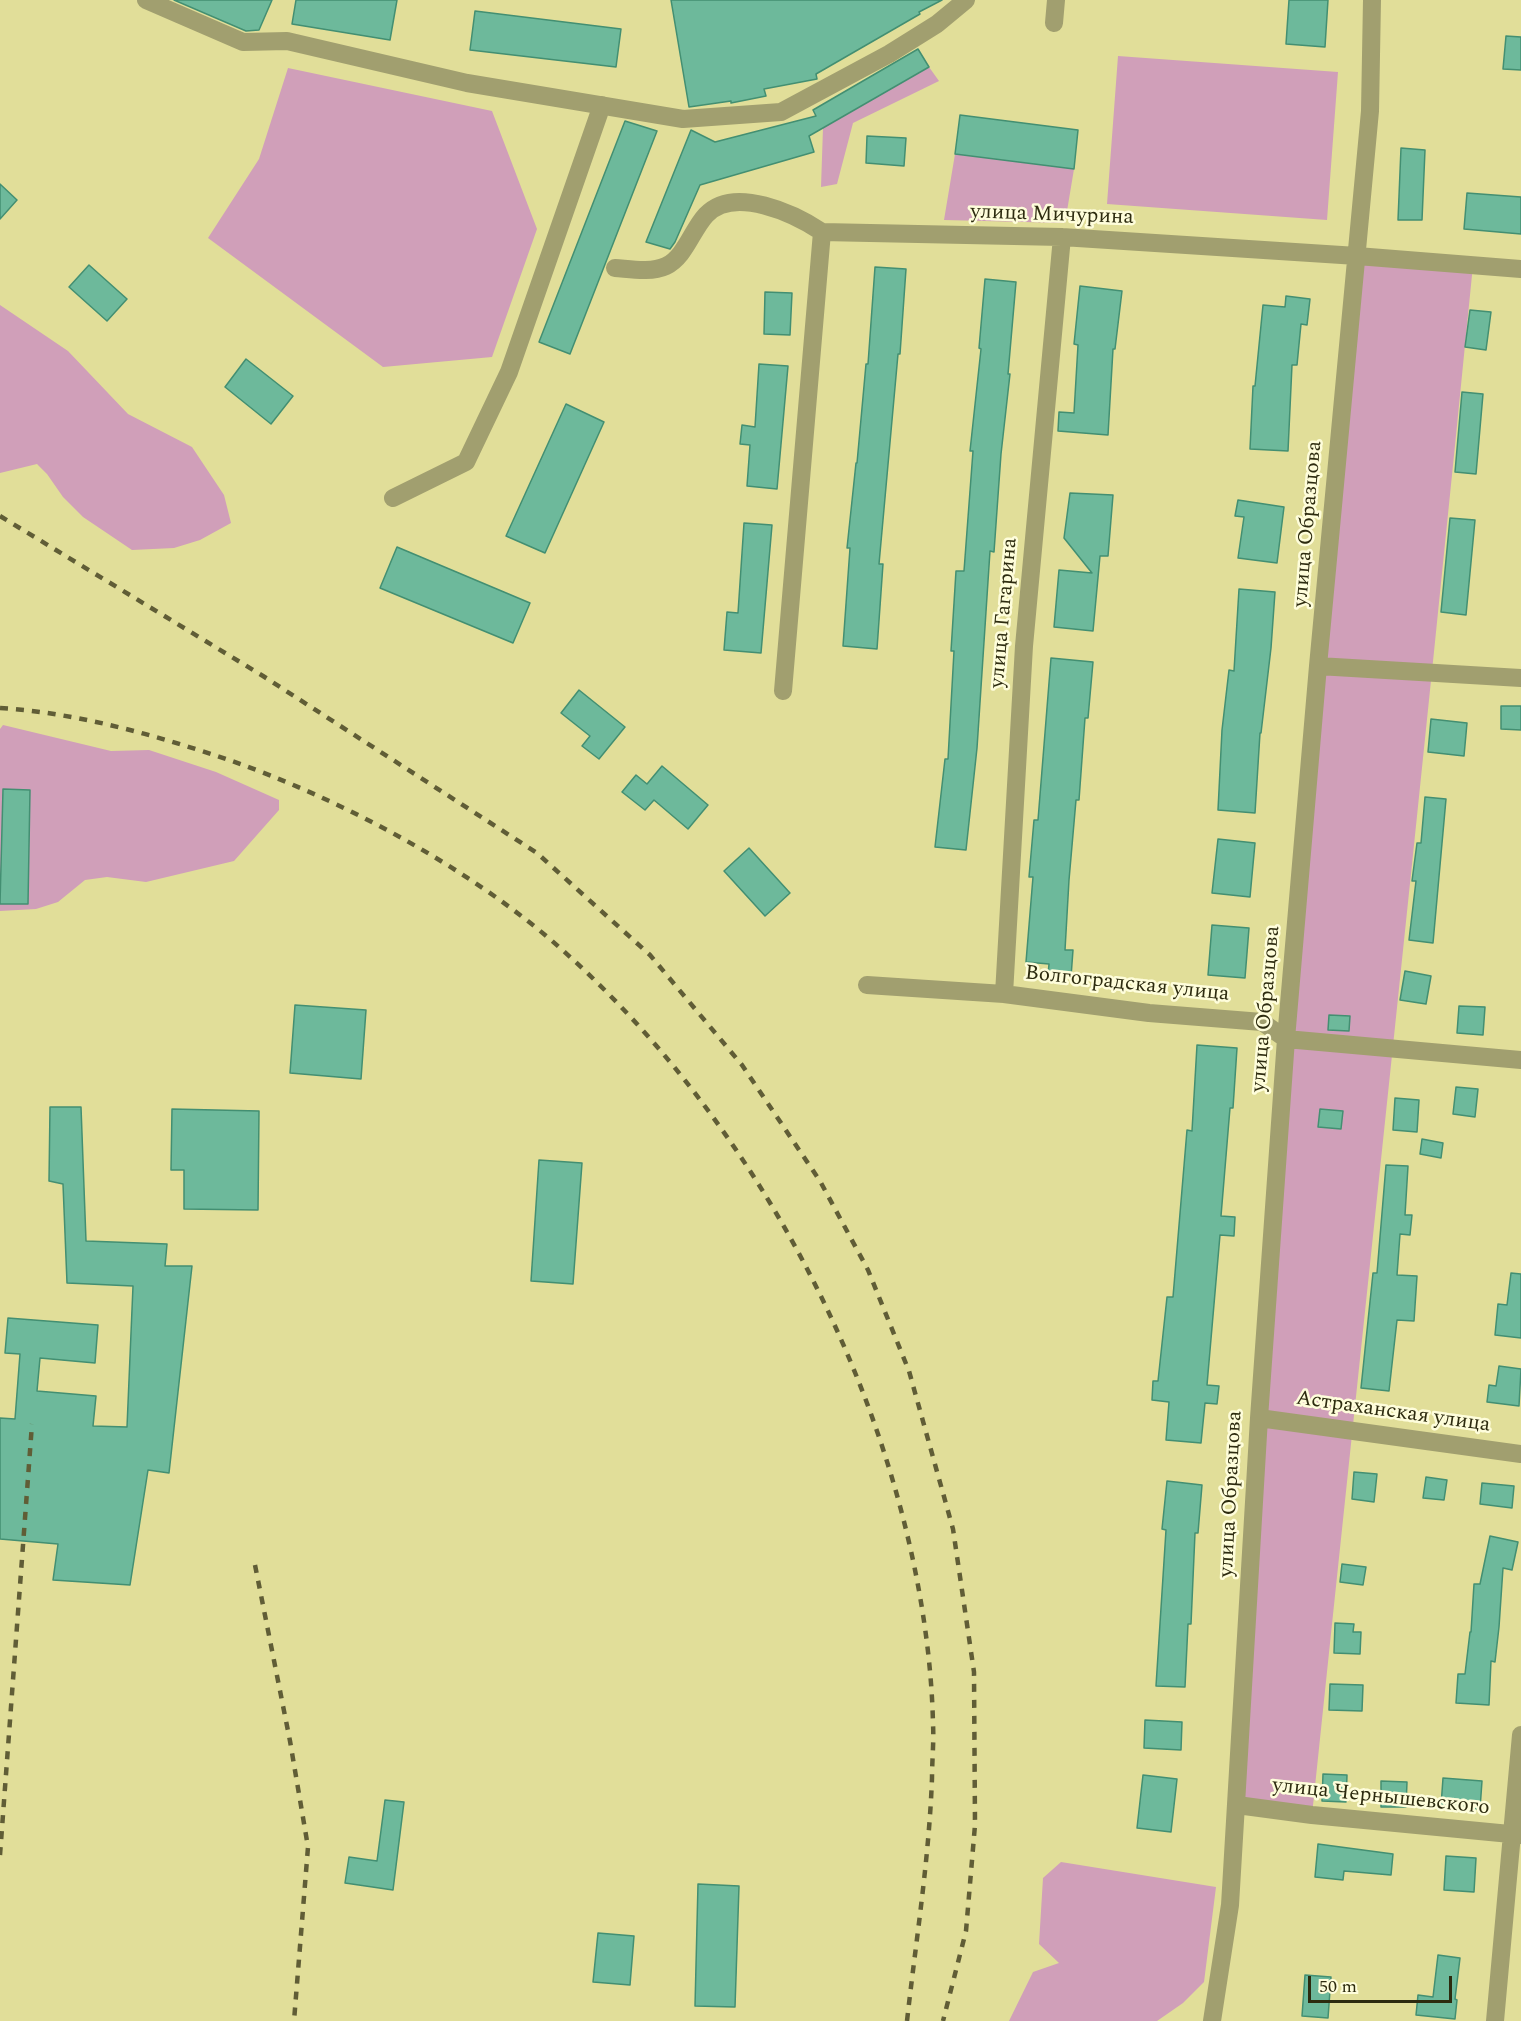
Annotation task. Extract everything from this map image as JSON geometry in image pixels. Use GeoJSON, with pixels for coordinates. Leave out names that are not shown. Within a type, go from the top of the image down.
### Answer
{"type":"FeatureCollection","features":[{"type":"Feature","properties":{"kind":"street"},"geometry":{"type":"LineString","coordinates":[[146,0],[243,42],[286,41],[467,83],[683,119],[781,112],[889,54],[937,24],[966,0]]}},
{"type":"Feature","properties":{"kind":"street"},"geometry":{"type":"LineString","coordinates":[[1054,23],[1056,0]]}},
{"type":"Feature","properties":{"kind":"street","name":"улица Образцова"},"geometry":{"type":"LineString","coordinates":[[1212,2021],[1230,1905],[1259,1418],[1286,1038],[1370,111],[1372,0]]}},
{"type":"Feature","properties":{"kind":"street"},"geometry":{"type":"LineString","coordinates":[[393,498],[466,462],[509,372],[602,105]]}},
{"type":"Feature","properties":{"kind":"street"},"geometry":{"type":"LineString","coordinates":[[615,268],[647,269],[665,266],[678,255],[707,213],[723,204],[752,202],[781,209],[822,232],[783,692]]}},
{"type":"Feature","properties":{"kind":"street","name":"улица Мичурина"},"geometry":{"type":"LineString","coordinates":[[822,232],[1062,237],[1521,269]]}},
{"type":"Feature","properties":{"kind":"street","name":"улица Гагарина"},"geometry":{"type":"LineString","coordinates":[[1004,994],[1023,646],[1062,237]]}},
{"type":"Feature","properties":{"kind":"street"},"geometry":{"type":"LineString","coordinates":[[1318,666],[1521,678]]}},
{"type":"Feature","properties":{"kind":"street","name":"Волгоградская улица"},"geometry":{"type":"LineString","coordinates":[[867,985],[1004,994],[1149,1013],[1262,1022],[1286,1038],[1521,1060]]}},
{"type":"Feature","properties":{"kind":"street","name":"Астраханская улица"},"geometry":{"type":"LineString","coordinates":[[1259,1418],[1521,1454]]}},
{"type":"Feature","properties":{"kind":"street"},"geometry":{"type":"LineString","coordinates":[[1495,2021],[1516,1834],[1521,1735]]}},
{"type":"Feature","properties":{"kind":"street","name":"улица Чернышевского"},"geometry":{"type":"LineString","coordinates":[[1237,1805],[1312,1815],[1516,1834]]}},
{"type":"Feature","properties":{"kind":"shaded area"},"geometry":{"type":"Polygon","coordinates":[[[1118,56],[1338,72],[1327,220],[1107,204],[1118,56]]]}},
{"type":"Feature","properties":{"kind":"shaded area"},"geometry":{"type":"Polygon","coordinates":[[[929,67],[939,81],[853,123],[837,184],[821,187],[823,128],[929,67]]]}},
{"type":"Feature","properties":{"kind":"shaded area"},"geometry":{"type":"Polygon","coordinates":[[[288,68],[492,111],[537,229],[492,357],[383,367],[208,238],[259,159],[288,68]]]}},
{"type":"Feature","properties":{"kind":"shaded area"},"geometry":{"type":"Polygon","coordinates":[[[955,154],[1074,169],[1065,223],[944,220],[955,154]]]}},
{"type":"Feature","properties":{"kind":"shaded area"},"geometry":{"type":"Polygon","coordinates":[[[1357,256],[1473,265],[1312,1815],[1237,1805],[1259,1418],[1357,256]]]}},
{"type":"Feature","properties":{"kind":"shaded area"},"geometry":{"type":"Polygon","coordinates":[[[0,305],[68,351],[128,414],[192,447],[224,495],[231,523],[200,540],[174,548],[132,550],[83,517],[63,497],[37,464],[0,473],[0,305]]]}},
{"type":"Feature","properties":{"kind":"shaded area"},"geometry":{"type":"Polygon","coordinates":[[[3,725],[111,751],[149,750],[216,772],[279,800],[279,810],[234,861],[146,882],[107,877],[85,880],[58,902],[36,909],[0,911],[0,729],[3,725]]]}},
{"type":"Feature","properties":{"kind":"shaded area"},"geometry":{"type":"Polygon","coordinates":[[[1061,1862],[1216,1887],[1204,1982],[1183,2003],[1157,2021],[1009,2021],[1033,1972],[1059,1963],[1039,1944],[1043,1878],[1061,1862]]]}},
{"type":"Feature","properties":{"kind":"building"},"geometry":{"type":"Polygon","coordinates":[[[174,0],[272,0],[259,30],[246,31],[174,0]]]}},
{"type":"Feature","properties":{"kind":"building"},"geometry":{"type":"Polygon","coordinates":[[[296,0],[397,0],[390,40],[292,24],[296,0]]]}},
{"type":"Feature","properties":{"kind":"building"},"geometry":{"type":"Polygon","coordinates":[[[671,0],[942,0],[816,74],[817,79],[764,89],[766,96],[731,103],[731,101],[689,107],[671,0]]]}},
{"type":"Feature","properties":{"kind":"building"},"geometry":{"type":"Polygon","coordinates":[[[1289,0],[1328,0],[1325,47],[1286,44],[1289,0]]]}},
{"type":"Feature","properties":{"kind":"building"},"geometry":{"type":"Polygon","coordinates":[[[475,11],[621,29],[616,67],[470,50],[475,11]]]}},
{"type":"Feature","properties":{"kind":"building"},"geometry":{"type":"Polygon","coordinates":[[[1506,36],[1521,37],[1521,70],[1503,69],[1506,36]]]}},
{"type":"Feature","properties":{"kind":"building"},"geometry":{"type":"Polygon","coordinates":[[[918,49],[929,67],[809,136],[814,152],[700,185],[670,249],[646,242],[691,130],[715,142],[816,116],[813,110],[918,49]]]}},
{"type":"Feature","properties":{"kind":"building"},"geometry":{"type":"Polygon","coordinates":[[[960,115],[1078,130],[1074,169],[955,154],[960,115]]]}},
{"type":"Feature","properties":{"kind":"building"},"geometry":{"type":"Polygon","coordinates":[[[625,121],[657,131],[570,354],[539,342],[625,121]]]}},
{"type":"Feature","properties":{"kind":"building"},"geometry":{"type":"Polygon","coordinates":[[[867,136],[906,138],[904,166],[866,163],[867,136]]]}},
{"type":"Feature","properties":{"kind":"building"},"geometry":{"type":"Polygon","coordinates":[[[1401,148],[1425,150],[1422,220],[1398,220],[1401,148]]]}},
{"type":"Feature","properties":{"kind":"building"},"geometry":{"type":"Polygon","coordinates":[[[0,184],[17,200],[0,219],[0,184]]]}},
{"type":"Feature","properties":{"kind":"building"},"geometry":{"type":"Polygon","coordinates":[[[1467,193],[1521,197],[1521,234],[1464,229],[1467,193]]]}},
{"type":"Feature","properties":{"kind":"building"},"geometry":{"type":"Polygon","coordinates":[[[89,265],[127,299],[107,321],[69,287],[89,265]]]}},
{"type":"Feature","properties":{"kind":"building"},"geometry":{"type":"Polygon","coordinates":[[[875,267],[906,269],[879,564],[883,564],[877,649],[843,646],[850,548],[847,548],[866,364],[868,364],[875,267]]]}},
{"type":"Feature","properties":{"kind":"building"},"geometry":{"type":"Polygon","coordinates":[[[985,279],[1016,282],[994,552],[990,551],[977,748],[966,850],[935,847],[945,759],[948,759],[956,571],[964,571],[973,451],[970,451],[981,349],[979,348],[985,279]]]}},
{"type":"Feature","properties":{"kind":"building"},"geometry":{"type":"Polygon","coordinates":[[[1080,286],[1122,291],[1115,349],[1113,349],[1108,435],[1058,431],[1059,412],[1074,413],[1078,345],[1074,344],[1080,286]]]}},
{"type":"Feature","properties":{"kind":"building"},"geometry":{"type":"Polygon","coordinates":[[[765,292],[792,293],[790,335],[764,334],[765,292]]]}},
{"type":"Feature","properties":{"kind":"building"},"geometry":{"type":"Polygon","coordinates":[[[1286,296],[1310,299],[1307,325],[1301,324],[1297,365],[1292,365],[1288,451],[1250,449],[1253,386],[1255,386],[1263,305],[1285,307],[1286,296]]]}},
{"type":"Feature","properties":{"kind":"building"},"geometry":{"type":"Polygon","coordinates":[[[1470,310],[1491,312],[1486,350],[1465,347],[1470,310]]]}},
{"type":"Feature","properties":{"kind":"building"},"geometry":{"type":"Polygon","coordinates":[[[246,359],[293,396],[271,424],[225,387],[246,359]]]}},
{"type":"Feature","properties":{"kind":"building"},"geometry":{"type":"Polygon","coordinates":[[[759,364],[788,366],[777,489],[747,486],[750,445],[740,444],[742,425],[755,427],[759,364]]]}},
{"type":"Feature","properties":{"kind":"building"},"geometry":{"type":"Polygon","coordinates":[[[1462,392],[1483,394],[1476,474],[1455,472],[1462,392]]]}},
{"type":"Feature","properties":{"kind":"building"},"geometry":{"type":"Polygon","coordinates":[[[566,404],[604,422],[545,553],[506,536],[566,404]]]}},
{"type":"Feature","properties":{"kind":"building"},"geometry":{"type":"Polygon","coordinates":[[[1070,493],[1113,495],[1108,556],[1100,556],[1093,631],[1054,627],[1059,570],[1092,573],[1064,538],[1070,493]]]}},
{"type":"Feature","properties":{"kind":"building"},"geometry":{"type":"Polygon","coordinates":[[[1238,500],[1284,507],[1277,563],[1238,558],[1244,517],[1235,516],[1238,500]]]}},
{"type":"Feature","properties":{"kind":"building"},"geometry":{"type":"Polygon","coordinates":[[[1450,518],[1475,520],[1466,615],[1441,612],[1450,518]]]}},
{"type":"Feature","properties":{"kind":"building"},"geometry":{"type":"Polygon","coordinates":[[[744,523],[772,525],[761,653],[724,650],[727,612],[738,613],[744,523]]]}},
{"type":"Feature","properties":{"kind":"building"},"geometry":{"type":"Polygon","coordinates":[[[397,547],[530,603],[513,643],[380,588],[397,547]]]}},
{"type":"Feature","properties":{"kind":"building"},"geometry":{"type":"Polygon","coordinates":[[[1239,589],[1275,592],[1271,648],[1260,733],[1255,813],[1218,810],[1222,730],[1229,670],[1234,671],[1239,589]]]}},
{"type":"Feature","properties":{"kind":"building"},"geometry":{"type":"Polygon","coordinates":[[[1051,658],[1093,662],[1088,718],[1085,718],[1079,800],[1076,800],[1069,880],[1065,950],[1073,950],[1071,977],[1048,975],[1049,964],[1026,962],[1033,877],[1029,877],[1034,820],[1038,820],[1051,658]]]}},
{"type":"Feature","properties":{"kind":"building"},"geometry":{"type":"Polygon","coordinates":[[[579,690],[625,727],[599,759],[582,746],[590,736],[561,713],[579,690]]]}},
{"type":"Feature","properties":{"kind":"building"},"geometry":{"type":"Polygon","coordinates":[[[1501,706],[1521,706],[1521,730],[1501,729],[1501,706]]]}},
{"type":"Feature","properties":{"kind":"building"},"geometry":{"type":"Polygon","coordinates":[[[1431,719],[1467,723],[1464,756],[1428,752],[1431,719]]]}},
{"type":"Feature","properties":{"kind":"building"},"geometry":{"type":"Polygon","coordinates":[[[662,766],[708,805],[688,829],[654,800],[645,810],[622,792],[636,775],[647,784],[662,766]]]}},
{"type":"Feature","properties":{"kind":"building"},"geometry":{"type":"Polygon","coordinates":[[[3,789],[30,790],[28,904],[0,904],[3,789]]]}},
{"type":"Feature","properties":{"kind":"building"},"geometry":{"type":"Polygon","coordinates":[[[1425,797],[1446,799],[1433,943],[1409,940],[1416,881],[1412,881],[1417,843],[1421,843],[1425,797]]]}},
{"type":"Feature","properties":{"kind":"building"},"geometry":{"type":"Polygon","coordinates":[[[1218,839],[1255,843],[1250,897],[1212,893],[1218,839]]]}},
{"type":"Feature","properties":{"kind":"building"},"geometry":{"type":"Polygon","coordinates":[[[749,848],[790,893],[765,916],[724,871],[749,848]]]}},
{"type":"Feature","properties":{"kind":"building"},"geometry":{"type":"Polygon","coordinates":[[[1212,925],[1249,928],[1245,978],[1208,975],[1212,925]]]}},
{"type":"Feature","properties":{"kind":"building"},"geometry":{"type":"Polygon","coordinates":[[[1405,971],[1431,976],[1426,1004],[1400,1000],[1405,971]]]}},
{"type":"Feature","properties":{"kind":"building"},"geometry":{"type":"Polygon","coordinates":[[[295,1005],[366,1010],[361,1079],[290,1073],[295,1005]]]}},
{"type":"Feature","properties":{"kind":"building"},"geometry":{"type":"Polygon","coordinates":[[[1459,1006],[1485,1007],[1483,1035],[1457,1033],[1459,1006]]]}},
{"type":"Feature","properties":{"kind":"building"},"geometry":{"type":"Polygon","coordinates":[[[1329,1015],[1350,1016],[1349,1031],[1328,1030],[1329,1015]]]}},
{"type":"Feature","properties":{"kind":"building"},"geometry":{"type":"Polygon","coordinates":[[[1197,1045],[1237,1048],[1221,1216],[1235,1217],[1234,1236],[1220,1235],[1207,1385],[1219,1386],[1217,1404],[1205,1403],[1201,1443],[1166,1440],[1169,1402],[1152,1400],[1153,1381],[1158,1381],[1167,1297],[1173,1297],[1187,1130],[1192,1131],[1197,1045]]]}},
{"type":"Feature","properties":{"kind":"building"},"geometry":{"type":"Polygon","coordinates":[[[1456,1087],[1478,1089],[1475,1117],[1453,1114],[1456,1087]]]}},
{"type":"Feature","properties":{"kind":"building"},"geometry":{"type":"Polygon","coordinates":[[[1395,1098],[1419,1100],[1417,1132],[1393,1130],[1395,1098]]]}},
{"type":"Feature","properties":{"kind":"building"},"geometry":{"type":"Polygon","coordinates":[[[50,1107],[81,1107],[86,1241],[167,1244],[165,1266],[192,1266],[169,1473],[148,1470],[130,1585],[53,1580],[58,1544],[0,1539],[0,1418],[15,1419],[20,1354],[5,1353],[8,1318],[98,1325],[95,1363],[40,1358],[37,1391],[96,1396],[93,1426],[127,1427],[133,1286],[67,1283],[63,1184],[49,1181],[50,1107]]]}},
{"type":"Feature","properties":{"kind":"building"},"geometry":{"type":"Polygon","coordinates":[[[172,1109],[259,1111],[258,1210],[184,1209],[184,1170],[171,1170],[172,1109]]]}},
{"type":"Feature","properties":{"kind":"building"},"geometry":{"type":"Polygon","coordinates":[[[1320,1109],[1343,1111],[1341,1129],[1318,1127],[1320,1109]]]}},
{"type":"Feature","properties":{"kind":"building"},"geometry":{"type":"Polygon","coordinates":[[[1422,1139],[1443,1143],[1441,1158],[1420,1154],[1422,1139]]]}},
{"type":"Feature","properties":{"kind":"building"},"geometry":{"type":"Polygon","coordinates":[[[539,1160],[582,1163],[573,1284],[531,1281],[539,1160]]]}},
{"type":"Feature","properties":{"kind":"building"},"geometry":{"type":"Polygon","coordinates":[[[1386,1165],[1408,1166],[1405,1215],[1412,1215],[1410,1235],[1400,1234],[1397,1275],[1417,1276],[1414,1321],[1397,1320],[1389,1391],[1361,1388],[1373,1273],[1377,1273],[1386,1165]]]}},
{"type":"Feature","properties":{"kind":"building"},"geometry":{"type":"Polygon","coordinates":[[[1511,1273],[1521,1274],[1521,1338],[1495,1335],[1498,1304],[1507,1305],[1511,1273]]]}},
{"type":"Feature","properties":{"kind":"building"},"geometry":{"type":"Polygon","coordinates":[[[1499,1366],[1521,1369],[1519,1406],[1487,1402],[1489,1385],[1496,1386],[1499,1366]]]}},
{"type":"Feature","properties":{"kind":"building"},"geometry":{"type":"Polygon","coordinates":[[[1354,1472],[1377,1474],[1374,1502],[1352,1499],[1354,1472]]]}},
{"type":"Feature","properties":{"kind":"building"},"geometry":{"type":"Polygon","coordinates":[[[1426,1477],[1447,1480],[1444,1500],[1423,1498],[1426,1477]]]}},
{"type":"Feature","properties":{"kind":"building"},"geometry":{"type":"Polygon","coordinates":[[[1167,1481],[1202,1485],[1198,1533],[1195,1533],[1191,1624],[1188,1624],[1185,1687],[1156,1686],[1166,1530],[1162,1529],[1167,1481]]]}},
{"type":"Feature","properties":{"kind":"building"},"geometry":{"type":"Polygon","coordinates":[[[1482,1483],[1514,1486],[1512,1508],[1480,1504],[1482,1483]]]}},
{"type":"Feature","properties":{"kind":"building"},"geometry":{"type":"Polygon","coordinates":[[[1490,1536],[1518,1542],[1512,1570],[1503,1568],[1495,1662],[1491,1661],[1489,1705],[1456,1703],[1458,1674],[1465,1674],[1474,1584],[1480,1584],[1490,1536]]]}},
{"type":"Feature","properties":{"kind":"building"},"geometry":{"type":"Polygon","coordinates":[[[1342,1564],[1366,1567],[1363,1585],[1340,1582],[1342,1564]]]}},
{"type":"Feature","properties":{"kind":"building"},"geometry":{"type":"Polygon","coordinates":[[[1335,1623],[1354,1624],[1353,1632],[1361,1632],[1360,1654],[1334,1653],[1335,1623]]]}},
{"type":"Feature","properties":{"kind":"building"},"geometry":{"type":"Polygon","coordinates":[[[1330,1684],[1363,1685],[1362,1711],[1329,1710],[1330,1684]]]}},
{"type":"Feature","properties":{"kind":"building"},"geometry":{"type":"Polygon","coordinates":[[[1145,1720],[1182,1722],[1181,1750],[1144,1748],[1145,1720]]]}},
{"type":"Feature","properties":{"kind":"building"},"geometry":{"type":"Polygon","coordinates":[[[1323,1774],[1347,1775],[1346,1802],[1322,1801],[1323,1774]]]}},
{"type":"Feature","properties":{"kind":"building"},"geometry":{"type":"Polygon","coordinates":[[[1143,1775],[1177,1779],[1171,1832],[1137,1828],[1143,1775]]]}},
{"type":"Feature","properties":{"kind":"building"},"geometry":{"type":"Polygon","coordinates":[[[1443,1778],[1482,1781],[1480,1809],[1441,1806],[1443,1778]]]}},
{"type":"Feature","properties":{"kind":"building"},"geometry":{"type":"Polygon","coordinates":[[[1381,1781],[1407,1782],[1406,1807],[1381,1807],[1381,1781]]]}},
{"type":"Feature","properties":{"kind":"building"},"geometry":{"type":"Polygon","coordinates":[[[385,1800],[404,1802],[393,1890],[345,1883],[349,1857],[377,1861],[385,1800]]]}},
{"type":"Feature","properties":{"kind":"building"},"geometry":{"type":"Polygon","coordinates":[[[1318,1844],[1393,1854],[1391,1875],[1344,1871],[1343,1880],[1315,1877],[1318,1844]]]}},
{"type":"Feature","properties":{"kind":"building"},"geometry":{"type":"Polygon","coordinates":[[[1446,1856],[1476,1858],[1474,1892],[1444,1890],[1446,1856]]]}},
{"type":"Feature","properties":{"kind":"building"},"geometry":{"type":"Polygon","coordinates":[[[698,1884],[739,1886],[735,2007],[695,2006],[698,1884]]]}},
{"type":"Feature","properties":{"kind":"building"},"geometry":{"type":"Polygon","coordinates":[[[598,1933],[634,1936],[630,1985],[593,1982],[598,1933]]]}},
{"type":"Feature","properties":{"kind":"building"},"geometry":{"type":"Polygon","coordinates":[[[1438,1955],[1460,1958],[1455,2019],[1416,2015],[1418,1995],[1433,1997],[1438,1955]]]}},
{"type":"Feature","properties":{"kind":"building"},"geometry":{"type":"Polygon","coordinates":[[[1305,1975],[1331,1977],[1328,2018],[1302,2016],[1305,1975]]]}},
{"type":"Feature","properties":{"kind":"railway"},"geometry":{"type":"LineString","coordinates":[[0,516],[263,676],[537,853],[650,955],[742,1065],[820,1181],[868,1270],[909,1371],[953,1529],[974,1672],[975,1825],[966,1931],[943,2021]]}},
{"type":"Feature","properties":{"kind":"railway"},"geometry":{"type":"LineString","coordinates":[[0,708],[58,715],[116,726],[229,760],[313,793],[398,836],[439,860],[516,912],[551,940],[618,1004],[680,1074],[736,1150],[786,1230],[830,1315],[866,1402],[896,1490],[917,1580],[930,1670],[933,1744],[928,1839],[907,2021]]}},
{"type":"Feature","properties":{"kind":"railway"},"geometry":{"type":"LineString","coordinates":[[0,1855],[32,1424]]}},
{"type":"Feature","properties":{"kind":"railway"},"geometry":{"type":"LineString","coordinates":[[255,1565],[290,1741],[308,1847],[294,2021]]}}]}
